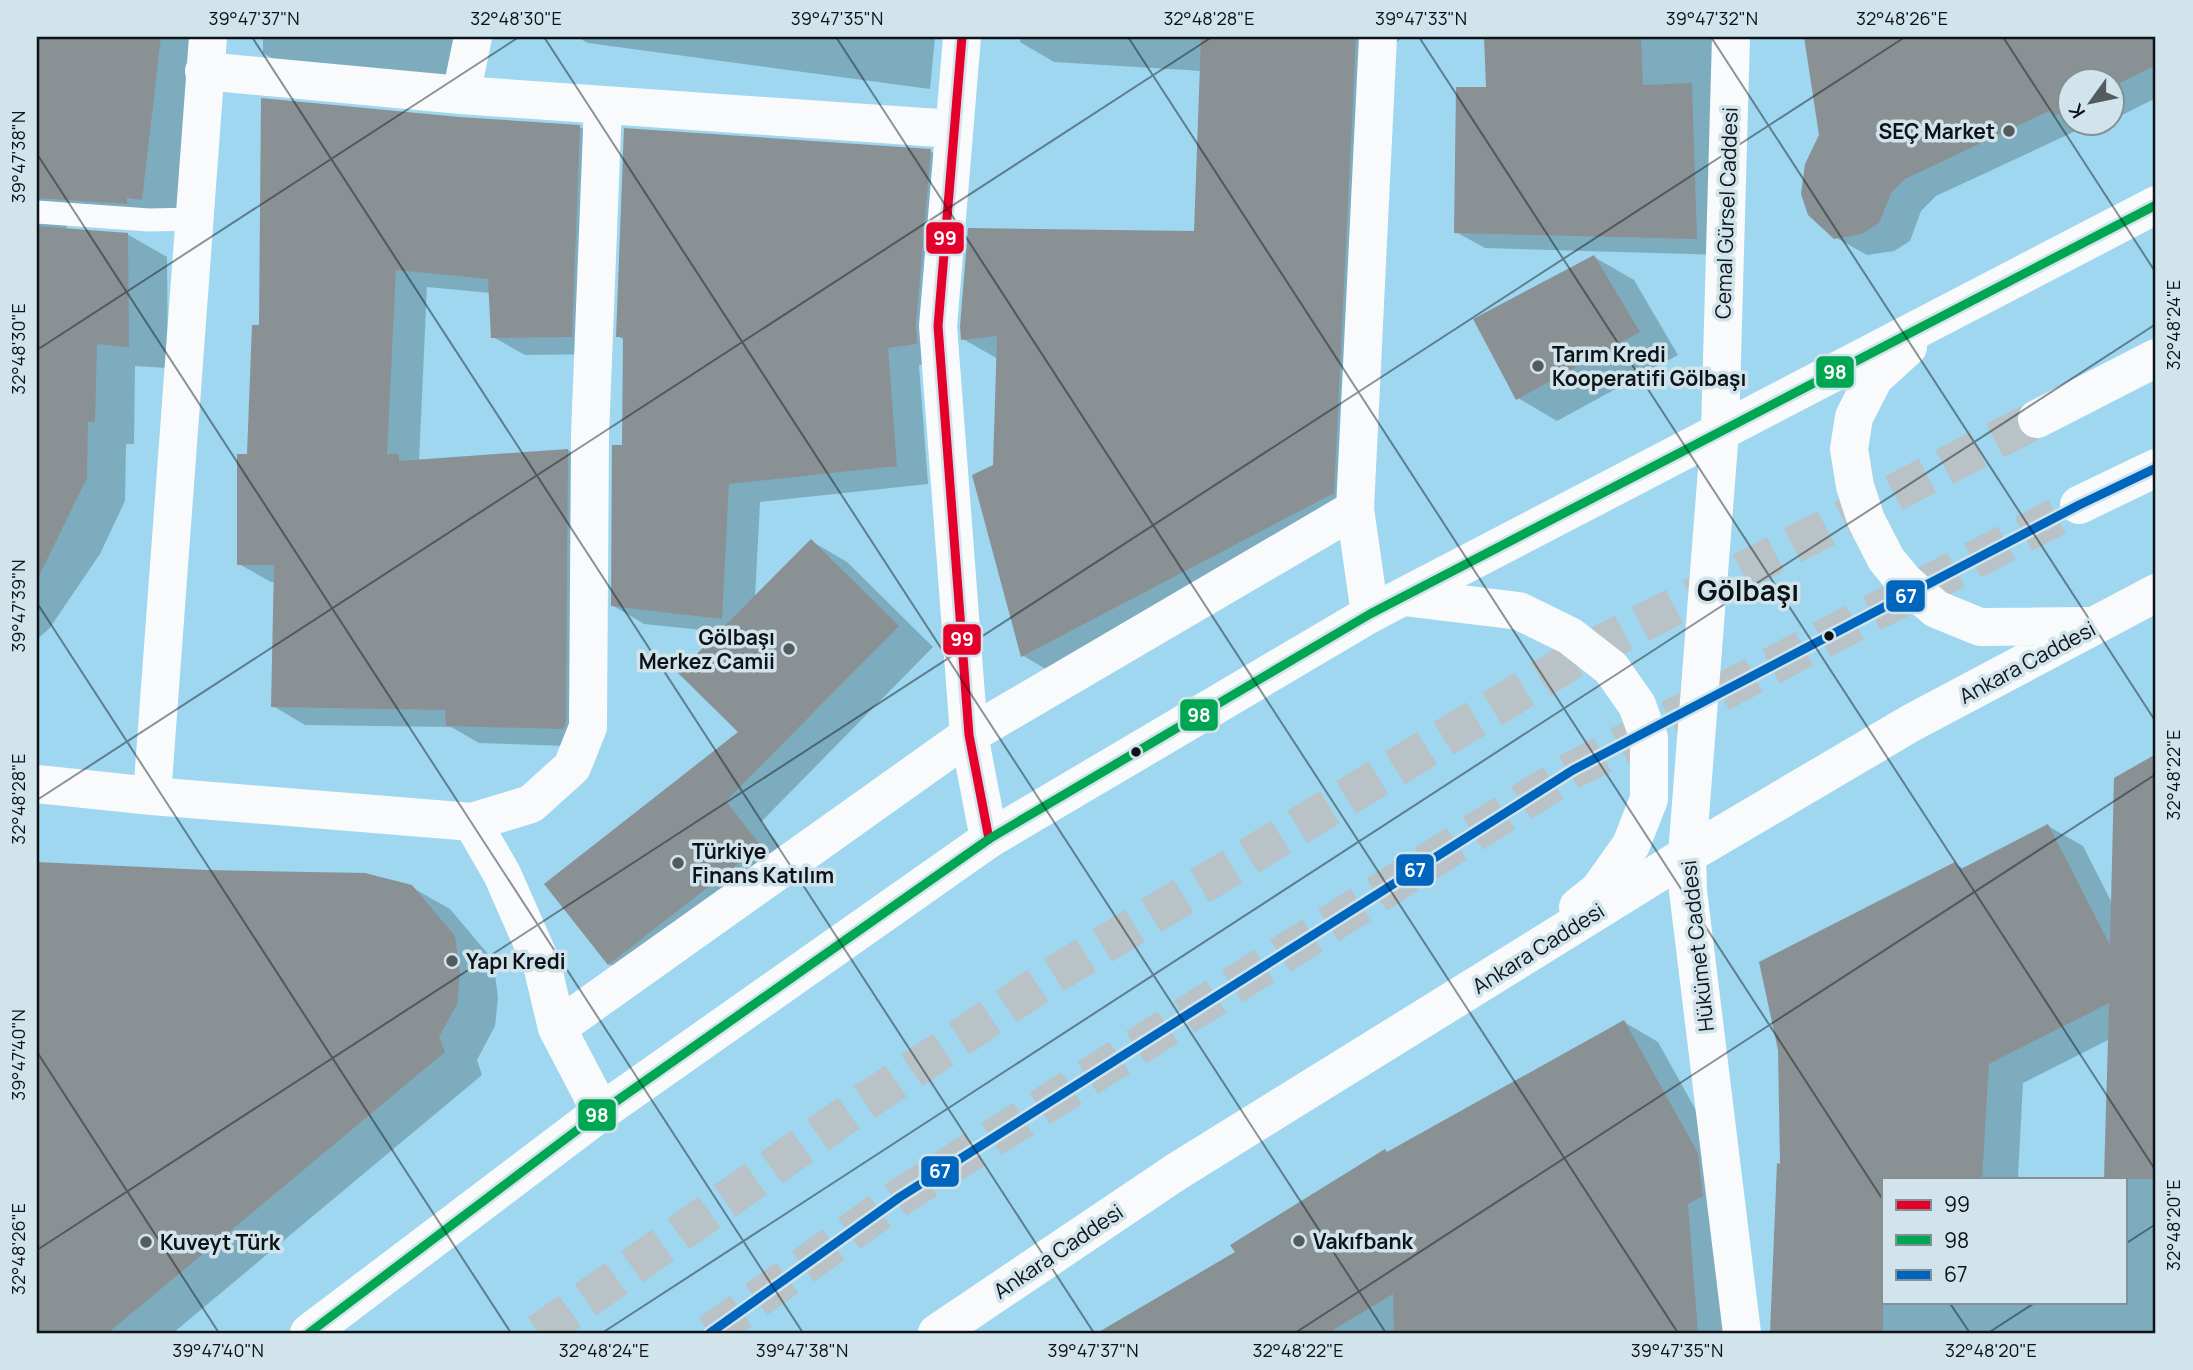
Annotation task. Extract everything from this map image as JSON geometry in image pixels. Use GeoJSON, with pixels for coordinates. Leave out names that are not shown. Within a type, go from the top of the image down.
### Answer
{"type":"FeatureCollection","features":[{"type":"Feature","properties":{"kind":"main road"},"geometry":{"type":"LineString","coordinates":[[461,95],[473,37]]}},
{"type":"Feature","properties":{"kind":"main road"},"geometry":{"type":"LineString","coordinates":[[962,37],[938,326],[969,735],[989,839]]}},
{"type":"Feature","properties":{"kind":"main road"},"geometry":{"type":"LineString","coordinates":[[1370,614],[1355,509],[1378,37]]}},
{"type":"Feature","properties":{"kind":"main road","name":"Cemal Gürsel Caddesi"},"geometry":{"type":"LineString","coordinates":[[1720,431],[1731,37]]}},
{"type":"Feature","properties":{"kind":"main road"},"geometry":{"type":"LineString","coordinates":[[152,796],[206,54],[461,95],[953,129]]}},
{"type":"Feature","properties":{"kind":"main road"},"geometry":{"type":"LineString","coordinates":[[37,784],[472,822],[531,804],[572,767],[588,727],[590,435],[603,104]]}},
{"type":"Feature","properties":{"kind":"main road"},"geometry":{"type":"LineString","coordinates":[[309,1333],[601,1112],[989,839],[1370,614],[2156,205]]}},
{"type":"Feature","properties":{"kind":"main road"},"geometry":{"type":"LineString","coordinates":[[1938,319],[1874,378],[1854,417],[1849,449],[1855,486],[1866,520],[1886,559],[1898,574],[1936,609],[1980,627],[2094,626]]}},
{"type":"Feature","properties":{"kind":"main road"},"geometry":{"type":"LineString","coordinates":[[2038,419],[2156,358]]}},
{"type":"Feature","properties":{"kind":"main road","name":"Hükümet Caddesi"},"geometry":{"type":"LineString","coordinates":[[1720,431],[1687,855],[1688,891],[1742,1333]]}},
{"type":"Feature","properties":{"kind":"main road"},"geometry":{"type":"LineString","coordinates":[[2079,505],[2156,468]]}},
{"type":"Feature","properties":{"kind":"main road"},"geometry":{"type":"LineString","coordinates":[[557,1028],[969,735],[1355,509]]}},
{"type":"Feature","properties":{"kind":"main road","name":"Ankara Caddesi"},"geometry":{"type":"LineString","coordinates":[[937,1333],[1176,1172],[1687,855],[1911,723],[2156,593]]}},
{"type":"Feature","properties":{"kind":"main road"},"geometry":{"type":"LineString","coordinates":[[1404,597],[1519,611],[1570,636],[1611,668],[1637,705],[1649,738],[1649,799],[1631,845],[1599,890],[1498,973]]}},
{"type":"Feature","properties":{"kind":"main road"},"geometry":{"type":"LineString","coordinates":[[472,822],[502,874],[542,965],[557,1028],[601,1112]]}},
{"type":"Feature","properties":{"kind":"lane"},"geometry":{"type":"LineString","coordinates":[[37,212],[149,220],[194,219]]}},
{"type":"Feature","properties":{"kind":"shaded area"},"geometry":{"type":"Polygon","coordinates":[[[37,37],[2156,37],[2156,1333],[37,1333],[37,37]]]}},
{"type":"Feature","properties":{"kind":"building"},"geometry":{"type":"Polygon","coordinates":[[[37,37],[161,37],[142,200],[127,198],[127,204],[37,198],[37,37]]]}},
{"type":"Feature","properties":{"kind":"building"},"geometry":{"type":"Polygon","coordinates":[[[1201,37],[1356,37],[1334,493],[1021,657],[972,475],[993,465],[997,336],[961,340],[968,228],[1194,231],[1201,37]]]}},
{"type":"Feature","properties":{"kind":"building"},"geometry":{"type":"Polygon","coordinates":[[[1484,37],[1641,37],[1643,85],[1692,83],[1697,239],[1454,233],[1456,87],[1486,87],[1484,37]]]}},
{"type":"Feature","properties":{"kind":"building"},"geometry":{"type":"Polygon","coordinates":[[[1804,37],[2156,37],[2156,65],[2126,80],[2126,66],[2056,66],[2056,115],[2054,116],[2051,110],[1905,179],[1891,193],[1879,223],[1862,234],[1834,239],[1808,215],[1801,194],[1805,164],[1819,135],[1804,37]]]}},
{"type":"Feature","properties":{"kind":"building"},"geometry":{"type":"Polygon","coordinates":[[[261,98],[459,117],[580,125],[572,337],[491,338],[488,279],[396,270],[387,454],[399,454],[399,461],[568,449],[566,723],[563,729],[446,726],[445,710],[271,707],[274,565],[237,565],[237,454],[247,454],[252,325],[259,325],[261,98]]]}},
{"type":"Feature","properties":{"kind":"building"},"geometry":{"type":"Polygon","coordinates":[[[624,128],[931,149],[916,324],[917,344],[888,348],[897,466],[729,484],[722,619],[611,606],[612,445],[622,445],[623,337],[616,337],[624,128]]]}},
{"type":"Feature","properties":{"kind":"building"},"geometry":{"type":"Polygon","coordinates":[[[37,226],[128,233],[129,347],[97,344],[95,422],[88,422],[87,478],[37,580],[37,226]]]}},
{"type":"Feature","properties":{"kind":"building","name":"Tarım Kredi Kooperatifi Gölbaşı"},"geometry":{"type":"Polygon","coordinates":[[[1594,255],[1640,332],[1516,400],[1473,319],[1594,255]]]}},
{"type":"Feature","properties":{"kind":"building"},"geometry":{"type":"Polygon","coordinates":[[[811,539],[899,626],[726,801],[761,846],[608,965],[544,884],[738,732],[678,673],[811,539]]]}},
{"type":"Feature","properties":{"kind":"building"},"geometry":{"type":"Polygon","coordinates":[[[2156,754],[2156,1179],[2104,1178],[2109,1003],[1989,1064],[1982,1178],[1882,1178],[1883,1333],[1770,1333],[1777,1163],[1780,1164],[1778,1050],[1759,962],[1955,862],[1959,870],[2048,824],[2110,945],[2114,778],[2156,754]]]}},
{"type":"Feature","properties":{"kind":"building"},"geometry":{"type":"Polygon","coordinates":[[[37,862],[207,870],[365,873],[412,885],[455,936],[460,974],[457,1004],[439,1037],[445,1052],[108,1333],[37,1333],[37,862]]]}},
{"type":"Feature","properties":{"kind":"building"},"geometry":{"type":"Polygon","coordinates":[[[1624,1020],[1698,1153],[1703,1196],[1688,1204],[1698,1333],[1394,1333],[1393,1294],[1328,1333],[1097,1333],[1235,1252],[1230,1245],[1385,1149],[1387,1152],[1624,1020]]]}},
{"type":"Feature","properties":{"kind":"tunnel"},"geometry":{"type":"LineString","coordinates":[[539,1333],[850,1112],[1052,976],[1584,653],[2037,419]]}},
{"type":"Feature","properties":{"kind":"tunnel"},"geometry":{"type":"LineString","coordinates":[[710,1333],[900,1197],[1573,770],[2079,505]]}},
{"type":"Feature","properties":{"kind":"transit line","name":"99"},"geometry":{"type":"LineString","coordinates":[[962,37],[938,326],[969,735],[989,839]]}},
{"type":"Feature","properties":{"kind":"transit line","name":"98"},"geometry":{"type":"LineString","coordinates":[[309,1333],[601,1112],[989,839],[1370,614],[2156,205]]}},
{"type":"Feature","properties":{"kind":"transit line","name":"67"},"geometry":{"type":"LineString","coordinates":[[710,1333],[900,1197],[1573,770],[2079,505],[2156,468]]}},
{"type":"Feature","properties":{"kind":"place","name":"SEÇ Market"},"geometry":{"type":"Point","coordinates":[2009,131]}},
{"type":"Feature","properties":{"kind":"place","name":"Tarım Kredi Kooperatifi Gölbaşı"},"geometry":{"type":"Point","coordinates":[1538,366]}},
{"type":"Feature","properties":{"kind":"place","name":"Gölbaşı Merkez Camii"},"geometry":{"type":"Point","coordinates":[789,649]}},
{"type":"Feature","properties":{"kind":"place","name":"Türkiye Finans Katılım"},"geometry":{"type":"Point","coordinates":[678,863]}},
{"type":"Feature","properties":{"kind":"place","name":"Yapı Kredi"},"geometry":{"type":"Point","coordinates":[452,961]}},
{"type":"Feature","properties":{"kind":"place","name":"Vakıfbank"},"geometry":{"type":"Point","coordinates":[1299,1241]}},
{"type":"Feature","properties":{"kind":"place","name":"Kuveyt Türk"},"geometry":{"type":"Point","coordinates":[146,1242]}},
{"type":"Feature","properties":{"kind":"district","name":"Gölbaşı"},"geometry":{"type":"Point","coordinates":[1748,590]}}]}
